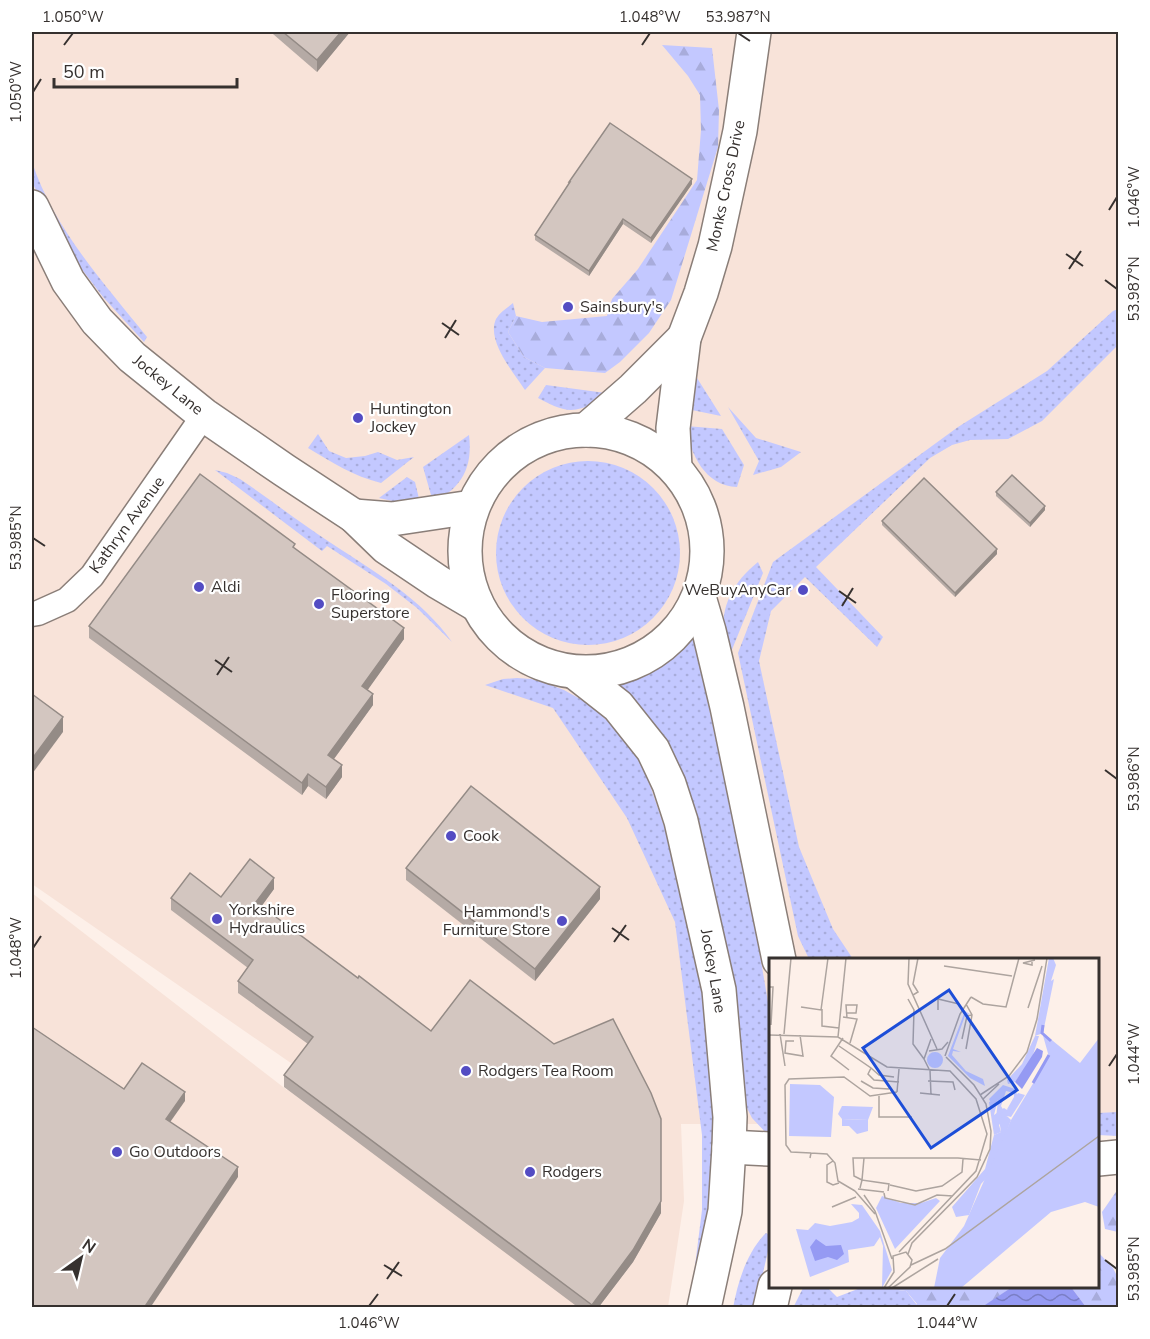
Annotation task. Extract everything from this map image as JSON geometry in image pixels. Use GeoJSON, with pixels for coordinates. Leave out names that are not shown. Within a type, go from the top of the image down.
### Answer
{"type":"FeatureCollection","features":[{"type":"Feature","properties":{"kind":"street","name":"Monks Cross Drive"},"geometry":{"type":"LineString","coordinates":[[675,468],[673,428],[684,338],[702,293],[715,246],[740,131],[753,32]]}},
{"type":"Feature","properties":{"kind":"street","name":"Jockey Lane"},"geometry":{"type":"LineString","coordinates":[[32,207],[68,281],[97,321],[132,357],[204,415],[354,516],[386,547],[477,605]]}},
{"type":"Feature","properties":{"kind":"street","name":"Monks Cross Drive"},"geometry":{"type":"LineString","coordinates":[[586,430],[633,389],[684,338]]}},
{"type":"Feature","properties":{"kind":"street","name":"Kathryn Avenue"},"geometry":{"type":"LineString","coordinates":[[32,614],[67,600],[92,576],[204,415]]}},
{"type":"Feature","properties":{"kind":"street"},"geometry":{"type":"LineString","coordinates":[[586,430],[619,434],[649,447],[675,468],[688,484],[703,517],[708,551],[703,586],[680,631],[650,656],[614,670],[576,673],[538,663],[505,643],[477,605],[468,582],[464,557],[466,531],[472,507],[489,477],[509,456],[534,441],[561,432],[586,430]]}},
{"type":"Feature","properties":{"kind":"street","name":"Jockey Lane"},"geometry":{"type":"LineString","coordinates":[[354,516],[392,519],[472,507]]}},
{"type":"Feature","properties":{"kind":"street"},"geometry":{"type":"LineString","coordinates":[[699,597],[727,707],[779,958]]}},
{"type":"Feature","properties":{"kind":"street","name":"Jockey Lane"},"geometry":{"type":"LineString","coordinates":[[576,673],[618,706],[653,750],[669,784],[681,821],[719,990],[729,1107],[729,1147],[725,1211],[704,1308]]}},
{"type":"Feature","properties":{"kind":"street"},"geometry":{"type":"LineString","coordinates":[[729,1147],[769,1149]]}},
{"type":"Feature","properties":{"kind":"street"},"geometry":{"type":"LineString","coordinates":[[1099,1159],[1119,1157]]}},
{"type":"Feature","properties":{"kind":"street"},"geometry":{"type":"LineString","coordinates":[[770,1308],[775,1288]]}},
{"type":"Feature","properties":{"kind":"shaded area"},"geometry":{"type":"Polygon","coordinates":[[[32,32],[1118,32],[1118,1122],[1099,1125],[1099,958],[769,958],[769,1124],[681,1124],[684,1201],[668,1307],[32,1307],[32,893],[287,1090],[301,1070],[32,884],[32,32]]]}},
{"type":"Feature","properties":{"kind":"green space"},"geometry":{"type":"Polygon","coordinates":[[[662,45],[712,48],[719,110],[718,147],[671,300],[649,333],[620,362],[605,373],[545,368],[524,357],[508,332],[516,316],[542,322],[607,316],[612,299],[638,269],[697,180],[701,130],[700,95],[688,76],[662,45]]]}},
{"type":"Feature","properties":{"kind":"green space"},"geometry":{"type":"Polygon","coordinates":[[[32,162],[41,187],[67,233],[147,337],[144,342],[103,297],[56,230],[32,182],[32,162]]]}},
{"type":"Feature","properties":{"kind":"green space"},"geometry":{"type":"Polygon","coordinates":[[[513,303],[516,316],[508,332],[524,357],[545,368],[525,390],[508,366],[495,337],[496,319],[513,303]]]}},
{"type":"Feature","properties":{"kind":"green space"},"geometry":{"type":"Polygon","coordinates":[[[1118,309],[1118,345],[1042,421],[1008,439],[970,440],[952,445],[930,458],[816,567],[883,637],[877,647],[805,577],[771,611],[759,661],[799,847],[833,929],[852,958],[809,958],[798,936],[738,653],[773,562],[958,427],[1047,371],[1118,309]]]}},
{"type":"Feature","properties":{"kind":"green space"},"geometry":{"type":"Polygon","coordinates":[[[697,378],[721,416],[687,409],[697,378]]]}},
{"type":"Feature","properties":{"kind":"green space"},"geometry":{"type":"Polygon","coordinates":[[[546,385],[613,394],[587,407],[567,410],[538,398],[546,385]]]}},
{"type":"Feature","properties":{"kind":"green space"},"geometry":{"type":"Polygon","coordinates":[[[728,407],[756,438],[801,452],[781,467],[753,475],[759,461],[728,407]]]}},
{"type":"Feature","properties":{"kind":"green space"},"geometry":{"type":"Polygon","coordinates":[[[686,426],[722,429],[744,465],[737,487],[716,481],[701,467],[691,447],[686,426]]]}},
{"type":"Feature","properties":{"kind":"green space"},"geometry":{"type":"Polygon","coordinates":[[[318,434],[329,451],[346,458],[378,452],[397,460],[414,457],[381,483],[352,473],[308,448],[318,434]]]}},
{"type":"Feature","properties":{"kind":"green space"},"geometry":{"type":"Polygon","coordinates":[[[469,435],[469,457],[463,475],[451,490],[433,502],[423,467],[469,435]]]}},
{"type":"Feature","properties":{"kind":"green space"},"geometry":{"type":"Polygon","coordinates":[[[588,461],[606,462],[623,468],[639,476],[653,488],[665,502],[673,518],[679,535],[679,571],[673,588],[665,604],[653,618],[639,630],[623,638],[606,644],[588,645],[570,644],[553,638],[537,630],[523,618],[511,604],[503,588],[497,571],[496,553],[497,535],[503,518],[511,502],[523,488],[537,476],[553,468],[570,462],[588,461]]]}},
{"type":"Feature","properties":{"kind":"green space"},"geometry":{"type":"Polygon","coordinates":[[[215,470],[240,479],[308,528],[397,587],[427,612],[452,642],[417,608],[386,584],[327,546],[322,551],[215,470]]]}},
{"type":"Feature","properties":{"kind":"green space"},"geometry":{"type":"Polygon","coordinates":[[[407,477],[415,482],[420,503],[379,498],[407,477]]]}},
{"type":"Feature","properties":{"kind":"green space"},"geometry":{"type":"Polygon","coordinates":[[[758,562],[763,573],[729,657],[723,627],[726,606],[735,586],[758,562]]]}},
{"type":"Feature","properties":{"kind":"green space"},"geometry":{"type":"Polygon","coordinates":[[[693,633],[753,914],[769,1008],[769,1136],[752,1118],[745,1104],[733,990],[612,681],[647,669],[693,633]]]}},
{"type":"Feature","properties":{"kind":"green space"},"geometry":{"type":"Polygon","coordinates":[[[503,679],[531,679],[564,690],[582,700],[615,728],[643,765],[664,826],[691,925],[710,1043],[715,1115],[706,1227],[690,1307],[687,1307],[692,1290],[702,1210],[702,1135],[675,922],[627,818],[553,708],[485,685],[503,679]]]}},
{"type":"Feature","properties":{"kind":"green space"},"geometry":{"type":"Polygon","coordinates":[[[1118,1112],[1118,1136],[1099,1135],[1099,1113],[1118,1112]]]}},
{"type":"Feature","properties":{"kind":"green space"},"geometry":{"type":"Polygon","coordinates":[[[1118,1189],[1118,1232],[1105,1229],[1102,1212],[1118,1189]]]}},
{"type":"Feature","properties":{"kind":"green space"},"geometry":{"type":"Polygon","coordinates":[[[766,1233],[769,1234],[769,1247],[755,1307],[733,1308],[744,1268],[766,1233]]]}},
{"type":"Feature","properties":{"kind":"green space"},"geometry":{"type":"Polygon","coordinates":[[[1099,1253],[1113,1268],[1118,1278],[1118,1307],[1086,1307],[1072,1288],[1099,1288],[1099,1253]]]}},
{"type":"Feature","properties":{"kind":"green space"},"geometry":{"type":"Polygon","coordinates":[[[803,1288],[828,1288],[837,1297],[860,1288],[906,1291],[917,1305],[914,1308],[793,1308],[803,1288]]]}},
{"type":"Feature","properties":{"kind":"green space"},"geometry":{"type":"Polygon","coordinates":[[[882,1288],[1011,1288],[982,1308],[914,1307],[917,1304],[906,1291],[882,1288]]]}},
{"type":"Feature","properties":{"kind":"water"},"geometry":{"type":"Polygon","coordinates":[[[1010,1288],[1072,1288],[1086,1307],[982,1307],[1010,1288]]]}},
{"type":"Feature","properties":{"kind":"building"},"geometry":{"type":"Polygon","coordinates":[[[283,32],[341,32],[317,60],[283,32]]]}},
{"type":"Feature","properties":{"kind":"building"},"geometry":{"type":"Polygon","coordinates":[[[610,123],[692,179],[651,238],[623,219],[589,271],[535,235],[610,123]]]}},
{"type":"Feature","properties":{"kind":"building"},"geometry":{"type":"Polygon","coordinates":[[[200,474],[295,544],[293,547],[404,628],[362,686],[373,694],[328,755],[342,765],[326,787],[308,774],[302,783],[89,626],[200,474]]]}},
{"type":"Feature","properties":{"kind":"building"},"geometry":{"type":"Polygon","coordinates":[[[1012,475],[1045,506],[1030,523],[996,492],[1012,475]]]}},
{"type":"Feature","properties":{"kind":"building"},"geometry":{"type":"Polygon","coordinates":[[[924,478],[997,549],[955,593],[882,521],[924,478]]]}},
{"type":"Feature","properties":{"kind":"building"},"geometry":{"type":"Polygon","coordinates":[[[32,694],[63,717],[32,759],[32,694]]]}},
{"type":"Feature","properties":{"kind":"building"},"geometry":{"type":"Polygon","coordinates":[[[471,786],[600,887],[535,969],[406,868],[471,786]]]}},
{"type":"Feature","properties":{"kind":"building","name":"Rodgers"},"geometry":{"type":"Polygon","coordinates":[[[250,859],[274,878],[256,902],[431,1031],[470,980],[554,1044],[613,1019],[651,1093],[661,1119],[661,1201],[633,1250],[592,1305],[284,1075],[313,1037],[238,981],[253,960],[171,898],[190,873],[221,897],[250,859]]]}},
{"type":"Feature","properties":{"kind":"building","name":"Go Outdoors"},"geometry":{"type":"Polygon","coordinates":[[[32,1027],[124,1089],[142,1063],[185,1092],[166,1119],[238,1167],[144,1308],[32,1308],[32,1027]]]}},
{"type":"Feature","properties":{"kind":"place","name":"Sainsbury's"},"geometry":{"type":"Point","coordinates":[568,307]}},
{"type":"Feature","properties":{"kind":"place","name":"Huntington Jockey"},"geometry":{"type":"Point","coordinates":[358,418]}},
{"type":"Feature","properties":{"kind":"place","name":"Aldi"},"geometry":{"type":"Point","coordinates":[199,587]}},
{"type":"Feature","properties":{"kind":"place","name":"WeBuyAnyCar"},"geometry":{"type":"Point","coordinates":[803,590]}},
{"type":"Feature","properties":{"kind":"place","name":"Flooring Superstore"},"geometry":{"type":"Point","coordinates":[319,604]}},
{"type":"Feature","properties":{"kind":"place","name":"Cook"},"geometry":{"type":"Point","coordinates":[451,836]}},
{"type":"Feature","properties":{"kind":"place","name":"Yorkshire Hydraulics"},"geometry":{"type":"Point","coordinates":[217,919]}},
{"type":"Feature","properties":{"kind":"place","name":"Hammond's Furniture Store"},"geometry":{"type":"Point","coordinates":[562,921]}},
{"type":"Feature","properties":{"kind":"place","name":"Rodgers Tea Room"},"geometry":{"type":"Point","coordinates":[466,1071]}},
{"type":"Feature","properties":{"kind":"place","name":"Go Outdoors"},"geometry":{"type":"Point","coordinates":[117,1152]}},
{"type":"Feature","properties":{"kind":"place","name":"Rodgers"},"geometry":{"type":"Point","coordinates":[530,1172]}}]}
